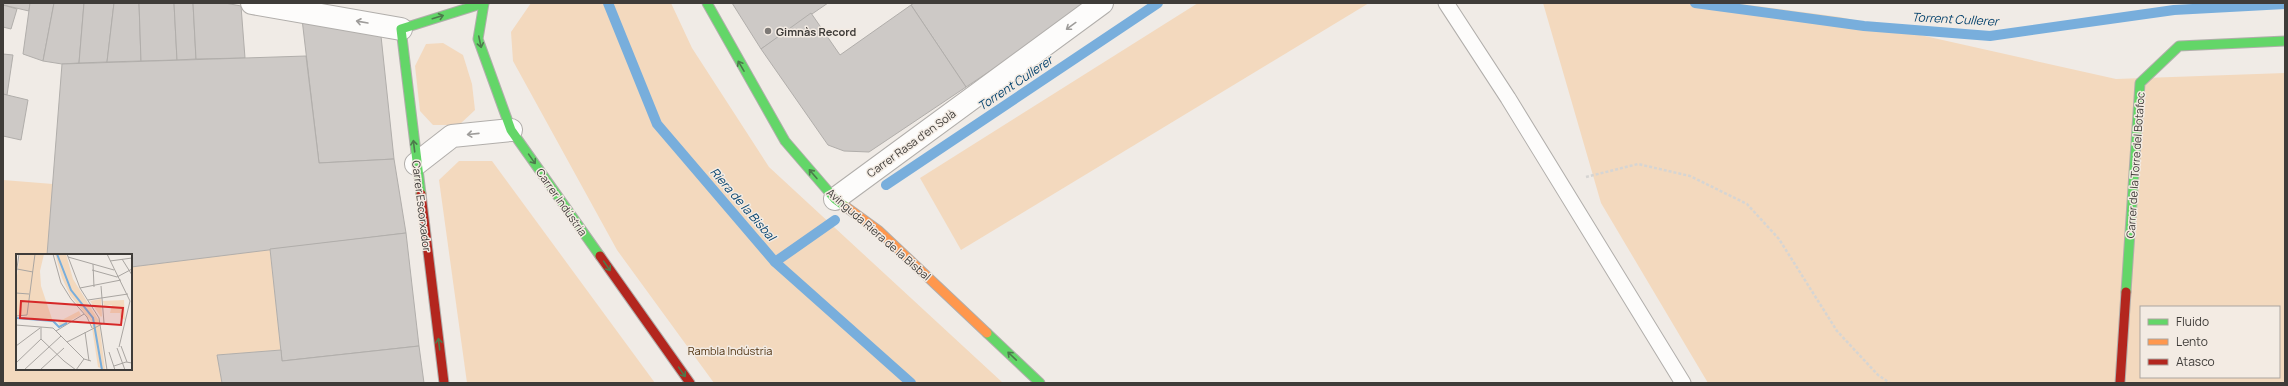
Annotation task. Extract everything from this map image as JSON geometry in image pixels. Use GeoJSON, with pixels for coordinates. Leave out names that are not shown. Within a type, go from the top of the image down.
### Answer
{"type":"FeatureCollection","features":[{"type":"Feature","properties":{"kind":"street"},"geometry":{"type":"LineString","coordinates":[[252,3],[401,29],[484,3]]}},
{"type":"Feature","properties":{"kind":"street","name":"Carrer Indústria"},"geometry":{"type":"LineString","coordinates":[[484,3],[478,39],[511,130],[690,383]]}},
{"type":"Feature","properties":{"kind":"street","name":"Avinguda Riera de la Bisbal"},"geometry":{"type":"LineString","coordinates":[[706,3],[785,141],[835,199],[884,236],[1040,383]]}},
{"type":"Feature","properties":{"kind":"street","name":"Carrer Rasa d'en Solà"},"geometry":{"type":"LineString","coordinates":[[835,199],[1102,3]]}},
{"type":"Feature","properties":{"kind":"street","name":"Carrer Escorxador"},"geometry":{"type":"LineString","coordinates":[[401,29],[416,164],[444,383]]}},
{"type":"Feature","properties":{"kind":"street","name":"Carrer de la Torre del Botafoc"},"geometry":{"type":"LineString","coordinates":[[2120,383],[2140,83],[2180,46],[2285,42]]}},
{"type":"Feature","properties":{"kind":"street"},"geometry":{"type":"LineString","coordinates":[[416,164],[452,136],[511,130]]}},
{"type":"Feature","properties":{"kind":"lane"},"geometry":{"type":"LineString","coordinates":[[1446,3],[1508,98],[1683,383]]}},
{"type":"Feature","properties":{"kind":"path"},"geometry":{"type":"LineString","coordinates":[[1560,183],[1638,164],[1690,176],[1747,204],[1779,239],[1838,331],[1878,375],[1890,383]]}},
{"type":"Feature","properties":{"kind":"green space","name":"Rambla Indústria"},"geometry":{"type":"Polygon","coordinates":[[[531,3],[671,3],[692,48],[769,167],[1003,383],[714,383],[617,250],[513,61],[511,32],[531,3]]]}},
{"type":"Feature","properties":{"kind":"green space"},"geometry":{"type":"Polygon","coordinates":[[[1198,3],[1369,3],[961,250],[920,178],[1198,3]]]}},
{"type":"Feature","properties":{"kind":"green space"},"geometry":{"type":"Polygon","coordinates":[[[1543,3],[1734,3],[1840,17],[2116,79],[2285,73],[2285,383],[1708,383],[1601,203],[1543,3]]]}},
{"type":"Feature","properties":{"kind":"green space"},"geometry":{"type":"Polygon","coordinates":[[[443,43],[463,55],[472,84],[475,110],[459,125],[433,125],[420,111],[415,66],[426,44],[443,43]]]}},
{"type":"Feature","properties":{"kind":"green space"},"geometry":{"type":"Polygon","coordinates":[[[459,161],[492,161],[655,383],[467,383],[439,180],[459,161]]]}},
{"type":"Feature","properties":{"kind":"green space"},"geometry":{"type":"Polygon","coordinates":[[[3,180],[53,184],[47,254],[16,254],[16,370],[132,370],[132,267],[270,249],[281,350],[217,355],[222,383],[3,383],[3,180]]]}},
{"type":"Feature","properties":{"kind":"building"},"geometry":{"type":"Polygon","coordinates":[[[3,3],[30,3],[29,11],[3,5],[3,3]]]}},
{"type":"Feature","properties":{"kind":"building"},"geometry":{"type":"Polygon","coordinates":[[[30,3],[54,3],[43,61],[23,54],[30,3]]]}},
{"type":"Feature","properties":{"kind":"building"},"geometry":{"type":"Polygon","coordinates":[[[54,3],[84,3],[79,63],[62,64],[43,61],[54,3]]]}},
{"type":"Feature","properties":{"kind":"building"},"geometry":{"type":"Polygon","coordinates":[[[84,3],[114,3],[107,62],[79,63],[84,3]]]}},
{"type":"Feature","properties":{"kind":"building"},"geometry":{"type":"Polygon","coordinates":[[[114,3],[139,3],[141,61],[107,62],[114,3]]]}},
{"type":"Feature","properties":{"kind":"building"},"geometry":{"type":"Polygon","coordinates":[[[139,3],[174,3],[177,60],[141,61],[139,3]]]}},
{"type":"Feature","properties":{"kind":"building"},"geometry":{"type":"Polygon","coordinates":[[[174,3],[193,3],[196,59],[177,60],[174,3]]]}},
{"type":"Feature","properties":{"kind":"building"},"geometry":{"type":"Polygon","coordinates":[[[193,3],[225,3],[241,6],[245,58],[196,59],[193,3]]]}},
{"type":"Feature","properties":{"kind":"building","name":"Gimnàs Record"},"geometry":{"type":"Polygon","coordinates":[[[732,3],[828,3],[761,49],[732,3]]]}},
{"type":"Feature","properties":{"kind":"building"},"geometry":{"type":"Polygon","coordinates":[[[914,3],[1086,3],[1088,6],[966,87],[911,5],[914,3]]]}},
{"type":"Feature","properties":{"kind":"building"},"geometry":{"type":"Polygon","coordinates":[[[3,5],[17,9],[11,29],[3,27],[3,5]]]}},
{"type":"Feature","properties":{"kind":"building"},"geometry":{"type":"Polygon","coordinates":[[[911,5],[966,87],[869,152],[844,151],[828,145],[761,49],[811,13],[840,55],[911,5]]]}},
{"type":"Feature","properties":{"kind":"building"},"geometry":{"type":"Polygon","coordinates":[[[302,19],[381,36],[394,159],[319,163],[302,19]]]}},
{"type":"Feature","properties":{"kind":"building"},"geometry":{"type":"Polygon","coordinates":[[[3,54],[13,55],[7,95],[3,94],[3,54]]]}},
{"type":"Feature","properties":{"kind":"building"},"geometry":{"type":"Polygon","coordinates":[[[306,56],[319,163],[394,159],[406,233],[132,267],[132,254],[47,254],[62,64],[306,56]]]}},
{"type":"Feature","properties":{"kind":"building"},"geometry":{"type":"Polygon","coordinates":[[[3,94],[28,100],[21,140],[3,136],[3,94]]]}},
{"type":"Feature","properties":{"kind":"building"},"geometry":{"type":"Polygon","coordinates":[[[406,233],[419,346],[282,361],[270,249],[406,233]]]}},
{"type":"Feature","properties":{"kind":"building"},"geometry":{"type":"Polygon","coordinates":[[[419,346],[424,383],[222,383],[217,355],[281,350],[282,361],[419,346]]]}},
{"type":"Feature","properties":{"kind":"waterway","name":"Riera de la Bisbal"},"geometry":{"type":"LineString","coordinates":[[608,3],[657,124],[775,262],[911,383]]}},
{"type":"Feature","properties":{"kind":"waterway","name":"Torrent Cullerer"},"geometry":{"type":"LineString","coordinates":[[886,185],[1158,3]]}},
{"type":"Feature","properties":{"kind":"waterway","name":"Torrent Cullerer"},"geometry":{"type":"LineString","coordinates":[[1695,3],[1864,26],[1990,36],[2174,10],[2285,4]]}},
{"type":"Feature","properties":{"kind":"waterway","name":"Torrent Cullerer"},"geometry":{"type":"LineString","coordinates":[[775,262],[835,220]]}},
{"type":"Feature","properties":{"kind":"traffic: fast"},"geometry":{"type":"LineString","coordinates":[[484,3],[478,39],[511,130],[600,256]]}},
{"type":"Feature","properties":{"kind":"traffic: fast"},"geometry":{"type":"LineString","coordinates":[[421,194],[401,29],[484,3]]}},
{"type":"Feature","properties":{"kind":"traffic: fast"},"geometry":{"type":"LineString","coordinates":[[707,3],[785,141],[835,199],[846,207]]}},
{"type":"Feature","properties":{"kind":"traffic: fast"},"geometry":{"type":"LineString","coordinates":[[2126,292],[2140,83],[2179,46],[2285,41]]}},
{"type":"Feature","properties":{"kind":"traffic: fast"},"geometry":{"type":"LineString","coordinates":[[987,333],[1040,383]]}},
{"type":"Feature","properties":{"kind":"traffic: slow"},"geometry":{"type":"LineString","coordinates":[[846,207],[879,231],[987,333]]}},
{"type":"Feature","properties":{"kind":"traffic: jam"},"geometry":{"type":"LineString","coordinates":[[421,194],[444,383]]}},
{"type":"Feature","properties":{"kind":"traffic: jam"},"geometry":{"type":"LineString","coordinates":[[600,256],[690,383]]}},
{"type":"Feature","properties":{"kind":"traffic: jam"},"geometry":{"type":"LineString","coordinates":[[2120,383],[2126,292]]}},
{"type":"Feature","properties":{"kind":"place","name":"Gimnàs Record"},"geometry":{"type":"Point","coordinates":[768,31]}}]}
